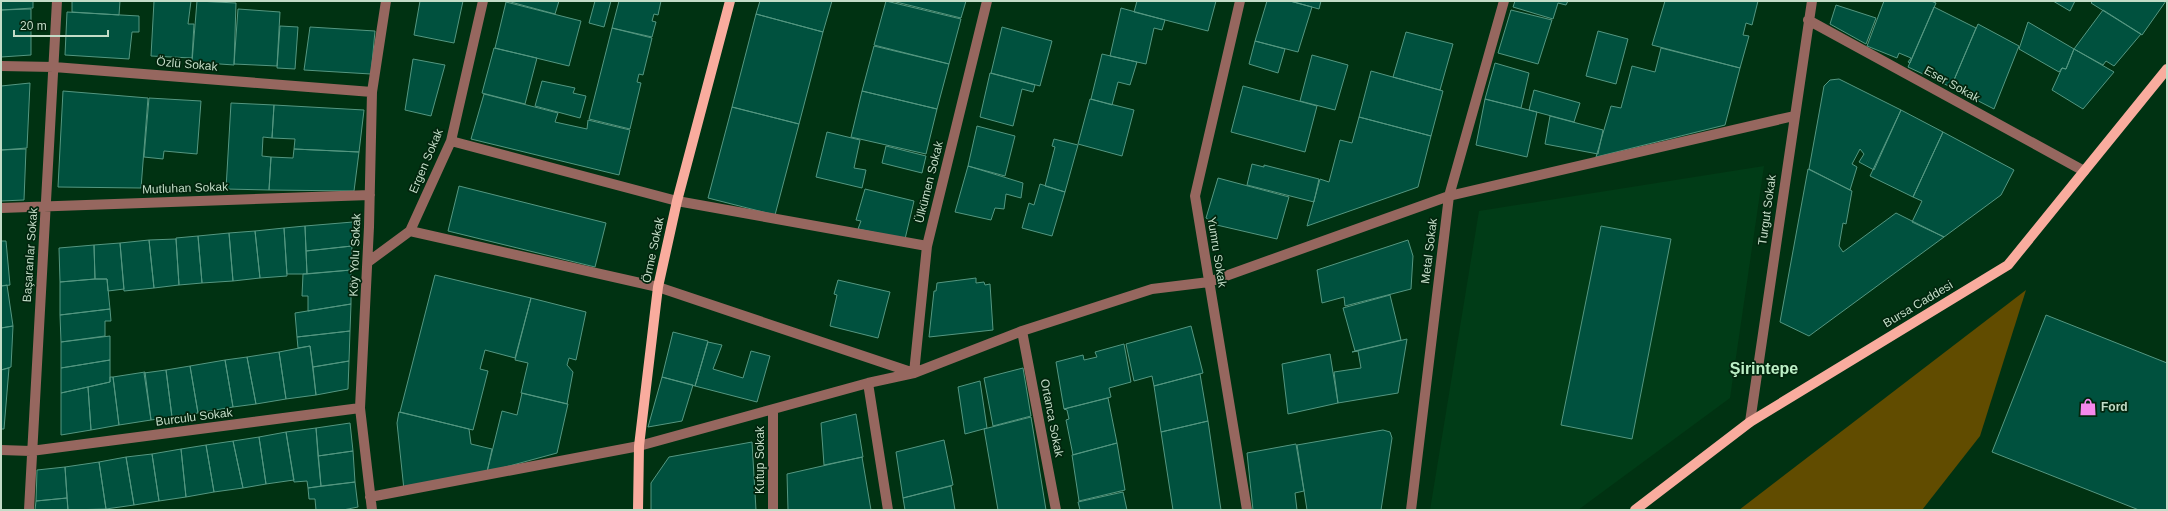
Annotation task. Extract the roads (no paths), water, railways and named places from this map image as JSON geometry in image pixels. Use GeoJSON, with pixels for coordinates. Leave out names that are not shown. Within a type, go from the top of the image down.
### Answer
{"type":"FeatureCollection","features":[{"type":"Feature","properties":{"kind":"main road","name":"Örme Sokak"},"geometry":{"type":"LineString","coordinates":[[638,510],[639,446],[658,287],[677,201],[730,1]]}},
{"type":"Feature","properties":{"kind":"main road","name":"Bursa Caddesi"},"geometry":{"type":"LineString","coordinates":[[1635,510],[1750,422],[2008,264],[2167,69]]}},
{"type":"Feature","properties":{"kind":"street","name":"Başaranlar Sokak"},"geometry":{"type":"LineString","coordinates":[[29,510],[31,451],[54,67],[56,1]]}},
{"type":"Feature","properties":{"kind":"street","name":"Köy Yolu Sokak"},"geometry":{"type":"LineString","coordinates":[[372,510],[360,408],[368,262],[372,92],[386,1]]}},
{"type":"Feature","properties":{"kind":"street","name":"Ergen Sokak"},"geometry":{"type":"LineString","coordinates":[[368,262],[410,231],[451,141],[482,1]]}},
{"type":"Feature","properties":{"kind":"street","name":"Ülkümen Sokak"},"geometry":{"type":"LineString","coordinates":[[914,373],[927,246],[987,1]]}},
{"type":"Feature","properties":{"kind":"street","name":"Yumru Sokak"},"geometry":{"type":"LineString","coordinates":[[1240,1],[1195,196],[1247,510]]}},
{"type":"Feature","properties":{"kind":"street","name":"Metal Sokak"},"geometry":{"type":"LineString","coordinates":[[1411,510],[1449,196],[1504,1]]}},
{"type":"Feature","properties":{"kind":"street","name":"Turgut Sokak"},"geometry":{"type":"LineString","coordinates":[[1750,422],[1812,1]]}},
{"type":"Feature","properties":{"kind":"street","name":"Eser Sokak"},"geometry":{"type":"LineString","coordinates":[[1808,20],[2084,171]]}},
{"type":"Feature","properties":{"kind":"street","name":"Özlü Sokak"},"geometry":{"type":"LineString","coordinates":[[1,66],[54,67],[372,92]]}},
{"type":"Feature","properties":{"kind":"street"},"geometry":{"type":"LineString","coordinates":[[370,497],[639,446],[868,383],[914,373],[1022,331],[1152,289],[1209,282],[1449,196],[1794,116]]}},
{"type":"Feature","properties":{"kind":"street"},"geometry":{"type":"LineString","coordinates":[[451,141],[677,201],[927,246]]}},
{"type":"Feature","properties":{"kind":"street","name":"Mutluhan Sokak"},"geometry":{"type":"LineString","coordinates":[[1,208],[46,205],[370,195]]}},
{"type":"Feature","properties":{"kind":"street"},"geometry":{"type":"LineString","coordinates":[[410,231],[658,287],[914,373]]}},
{"type":"Feature","properties":{"kind":"street","name":"Ortanca Sokak"},"geometry":{"type":"LineString","coordinates":[[1022,331],[1056,510]]}},
{"type":"Feature","properties":{"kind":"street"},"geometry":{"type":"LineString","coordinates":[[868,383],[888,510]]}},
{"type":"Feature","properties":{"kind":"street","name":"Burculu Sokak"},"geometry":{"type":"LineString","coordinates":[[1,450],[31,451],[360,408]]}},
{"type":"Feature","properties":{"kind":"street","name":"Kutup Sokak"},"geometry":{"type":"LineString","coordinates":[[772,410],[773,510]]}},
{"type":"Feature","properties":{"kind":"place","name":"Ford"},"geometry":{"type":"Point","coordinates":[2088,407]}},
{"type":"Feature","properties":{"kind":"district","name":"Şirintepe"},"geometry":{"type":"Point","coordinates":[1764,368]}}]}
